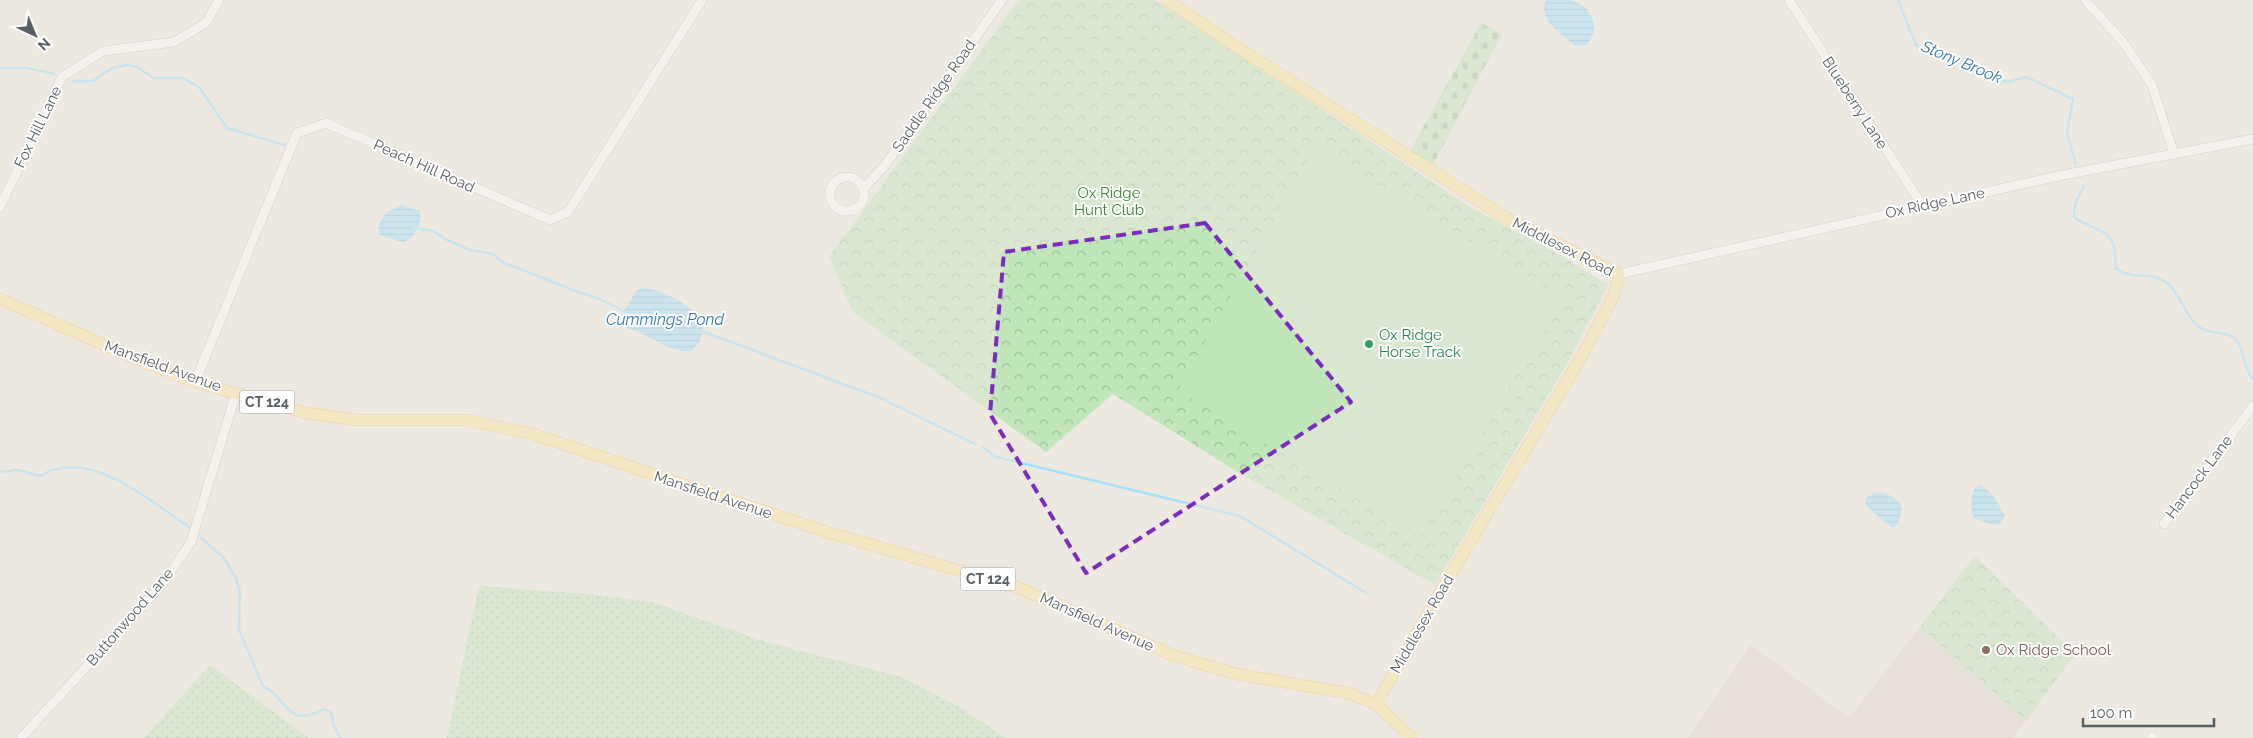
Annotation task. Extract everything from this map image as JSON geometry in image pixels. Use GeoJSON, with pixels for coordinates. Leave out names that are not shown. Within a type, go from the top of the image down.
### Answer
{"type":"FeatureCollection","features":[{"type":"Feature","properties":{"kind":"main road","name":"Middlesex Road"},"geometry":{"type":"LineString","coordinates":[[1167,0],[1240,49],[1508,219],[1619,274],[1614,295],[1582,356],[1442,589],[1376,704]]}},
{"type":"Feature","properties":{"kind":"main road","name":"Mansfield Avenue"},"geometry":{"type":"LineString","coordinates":[[0,299],[140,361],[195,382],[306,413],[356,420],[468,420],[533,434],[828,532],[1019,588],[1175,656],[1236,674],[1348,692],[1376,704],[1412,738]]}},
{"type":"Feature","properties":{"kind":"street","name":"Fox Hill Lane"},"geometry":{"type":"LineString","coordinates":[[0,207],[62,77],[103,52],[174,42],[206,22],[219,0]]}},
{"type":"Feature","properties":{"kind":"street","name":"Peach Hill Road"},"geometry":{"type":"LineString","coordinates":[[195,382],[297,133],[326,123],[550,220],[568,212],[702,0]]}},
{"type":"Feature","properties":{"kind":"street","name":"Saddle Ridge Road"},"geometry":{"type":"LineString","coordinates":[[863,189],[886,164],[1002,0]]}},
{"type":"Feature","properties":{"kind":"street","name":"Blueberry Lane"},"geometry":{"type":"LineString","coordinates":[[1789,0],[1922,205]]}},
{"type":"Feature","properties":{"kind":"street"},"geometry":{"type":"LineString","coordinates":[[2085,0],[2123,42],[2152,85],[2174,154]]}},
{"type":"Feature","properties":{"kind":"street","name":"Ox Ridge Lane"},"geometry":{"type":"LineString","coordinates":[[1619,274],[1922,205],[2253,139]]}},
{"type":"Feature","properties":{"kind":"street","name":"Buttonwood Lane"},"geometry":{"type":"LineString","coordinates":[[21,738],[163,584],[191,542],[236,393]]}},
{"type":"Feature","properties":{"kind":"street","name":"Hancock Lane"},"geometry":{"type":"LineString","coordinates":[[2164,524],[2253,406]]}},
{"type":"Feature","properties":{"kind":"highlighted area"},"geometry":{"type":"Polygon","coordinates":[[[1205,223],[1351,402],[1086,573],[990,414],[1004,252],[1205,223]]]}},
{"type":"Feature","properties":{"kind":"shaded area","name":"Ox Ridge School"},"geometry":{"type":"Polygon","coordinates":[[[1975,556],[2075,654],[2013,738],[1688,738],[1751,645],[1849,718],[1975,556]]]}},
{"type":"Feature","properties":{"kind":"green space","name":"Ox Ridge Hunt Club"},"geometry":{"type":"Polygon","coordinates":[[[1019,0],[1155,0],[1470,207],[1562,256],[1608,285],[1569,360],[1435,585],[1246,477],[1113,394],[1046,452],[853,312],[829,257],[1019,0]]]}},
{"type":"Feature","properties":{"kind":"green space"},"geometry":{"type":"Polygon","coordinates":[[[1481,23],[1502,34],[1433,165],[1410,151],[1481,23]]]}},
{"type":"Feature","properties":{"kind":"green space","name":"Ox Ridge Horse Track"},"geometry":{"type":"Polygon","coordinates":[[[1315,146],[1562,298],[1420,537],[1178,390],[1315,146]]]}},
{"type":"Feature","properties":{"kind":"green space"},"geometry":{"type":"Polygon","coordinates":[[[1975,556],[2075,654],[2026,721],[1920,627],[1975,556]]]}},
{"type":"Feature","properties":{"kind":"green space"},"geometry":{"type":"Polygon","coordinates":[[[479,586],[588,594],[652,602],[763,641],[901,677],[961,708],[1005,738],[447,738],[479,586]]]}},
{"type":"Feature","properties":{"kind":"green space"},"geometry":{"type":"Polygon","coordinates":[[[210,665],[309,738],[144,738],[210,665]]]}},
{"type":"Feature","properties":{"kind":"water"},"geometry":{"type":"Polygon","coordinates":[[[1546,0],[1570,0],[1584,7],[1589,12],[1594,24],[1594,31],[1587,45],[1576,46],[1552,26],[1545,14],[1546,0]]]}},
{"type":"Feature","properties":{"kind":"water"},"geometry":{"type":"Polygon","coordinates":[[[401,205],[420,211],[417,229],[411,237],[403,242],[380,235],[378,226],[386,213],[401,205]]]}},
{"type":"Feature","properties":{"kind":"water","name":"Cummings Pond"},"geometry":{"type":"Polygon","coordinates":[[[645,287],[678,300],[692,310],[704,324],[700,341],[692,351],[675,349],[627,328],[620,318],[636,291],[645,287]]]}},
{"type":"Feature","properties":{"kind":"water"},"geometry":{"type":"Polygon","coordinates":[[[1978,485],[1988,490],[2005,515],[1999,525],[1974,518],[1971,510],[1971,501],[1973,492],[1978,485]]]}},
{"type":"Feature","properties":{"kind":"water"},"geometry":{"type":"Polygon","coordinates":[[[1876,492],[1891,496],[1900,503],[1901,514],[1894,528],[1865,504],[1866,498],[1876,492]]]}},
{"type":"Feature","properties":{"kind":"waterway","name":"Stony Brook"},"geometry":{"type":"LineString","coordinates":[[1898,0],[1916,45],[1930,52],[1970,63],[1985,73],[2007,82],[2027,77],[2073,99],[2067,134],[2076,164]]}},
{"type":"Feature","properties":{"kind":"waterway"},"geometry":{"type":"LineString","coordinates":[[73,81],[93,81],[112,68],[127,65],[137,67],[154,78],[183,78],[199,87],[227,128],[284,145]]}},
{"type":"Feature","properties":{"kind":"waterway"},"geometry":{"type":"LineString","coordinates":[[0,68],[27,68],[54,74]]}},
{"type":"Feature","properties":{"kind":"waterway","name":"Stony Brook"},"geometry":{"type":"LineString","coordinates":[[2084,186],[2075,204],[2074,217],[2108,236],[2114,246],[2116,268],[2128,274],[2154,277],[2166,282],[2176,293],[2195,323],[2205,330],[2226,334],[2238,342],[2249,374],[2253,379]]}},
{"type":"Feature","properties":{"kind":"waterway"},"geometry":{"type":"LineString","coordinates":[[414,228],[434,231],[445,239],[470,250],[494,254],[500,261],[600,299],[626,312]]}},
{"type":"Feature","properties":{"kind":"waterway"},"geometry":{"type":"LineString","coordinates":[[699,330],[878,397],[975,444]]}},
{"type":"Feature","properties":{"kind":"waterway"},"geometry":{"type":"LineString","coordinates":[[983,447],[996,457],[1240,516],[1366,593]]}},
{"type":"Feature","properties":{"kind":"waterway"},"geometry":{"type":"LineString","coordinates":[[0,471],[20,470],[40,476],[50,470],[75,467],[92,470],[110,476],[127,485],[189,527]]}},
{"type":"Feature","properties":{"kind":"waterway"},"geometry":{"type":"LineString","coordinates":[[201,538],[223,557],[236,578],[240,592],[239,630],[263,686],[279,698],[295,714],[302,716],[324,709],[331,712],[333,723],[340,738]]}},
{"type":"Feature","properties":{"kind":"place","name":"Ox Ridge Horse Track"},"geometry":{"type":"Point","coordinates":[1369,344]}},
{"type":"Feature","properties":{"kind":"place","name":"Ox Ridge School"},"geometry":{"type":"Point","coordinates":[1986,650]}}]}
